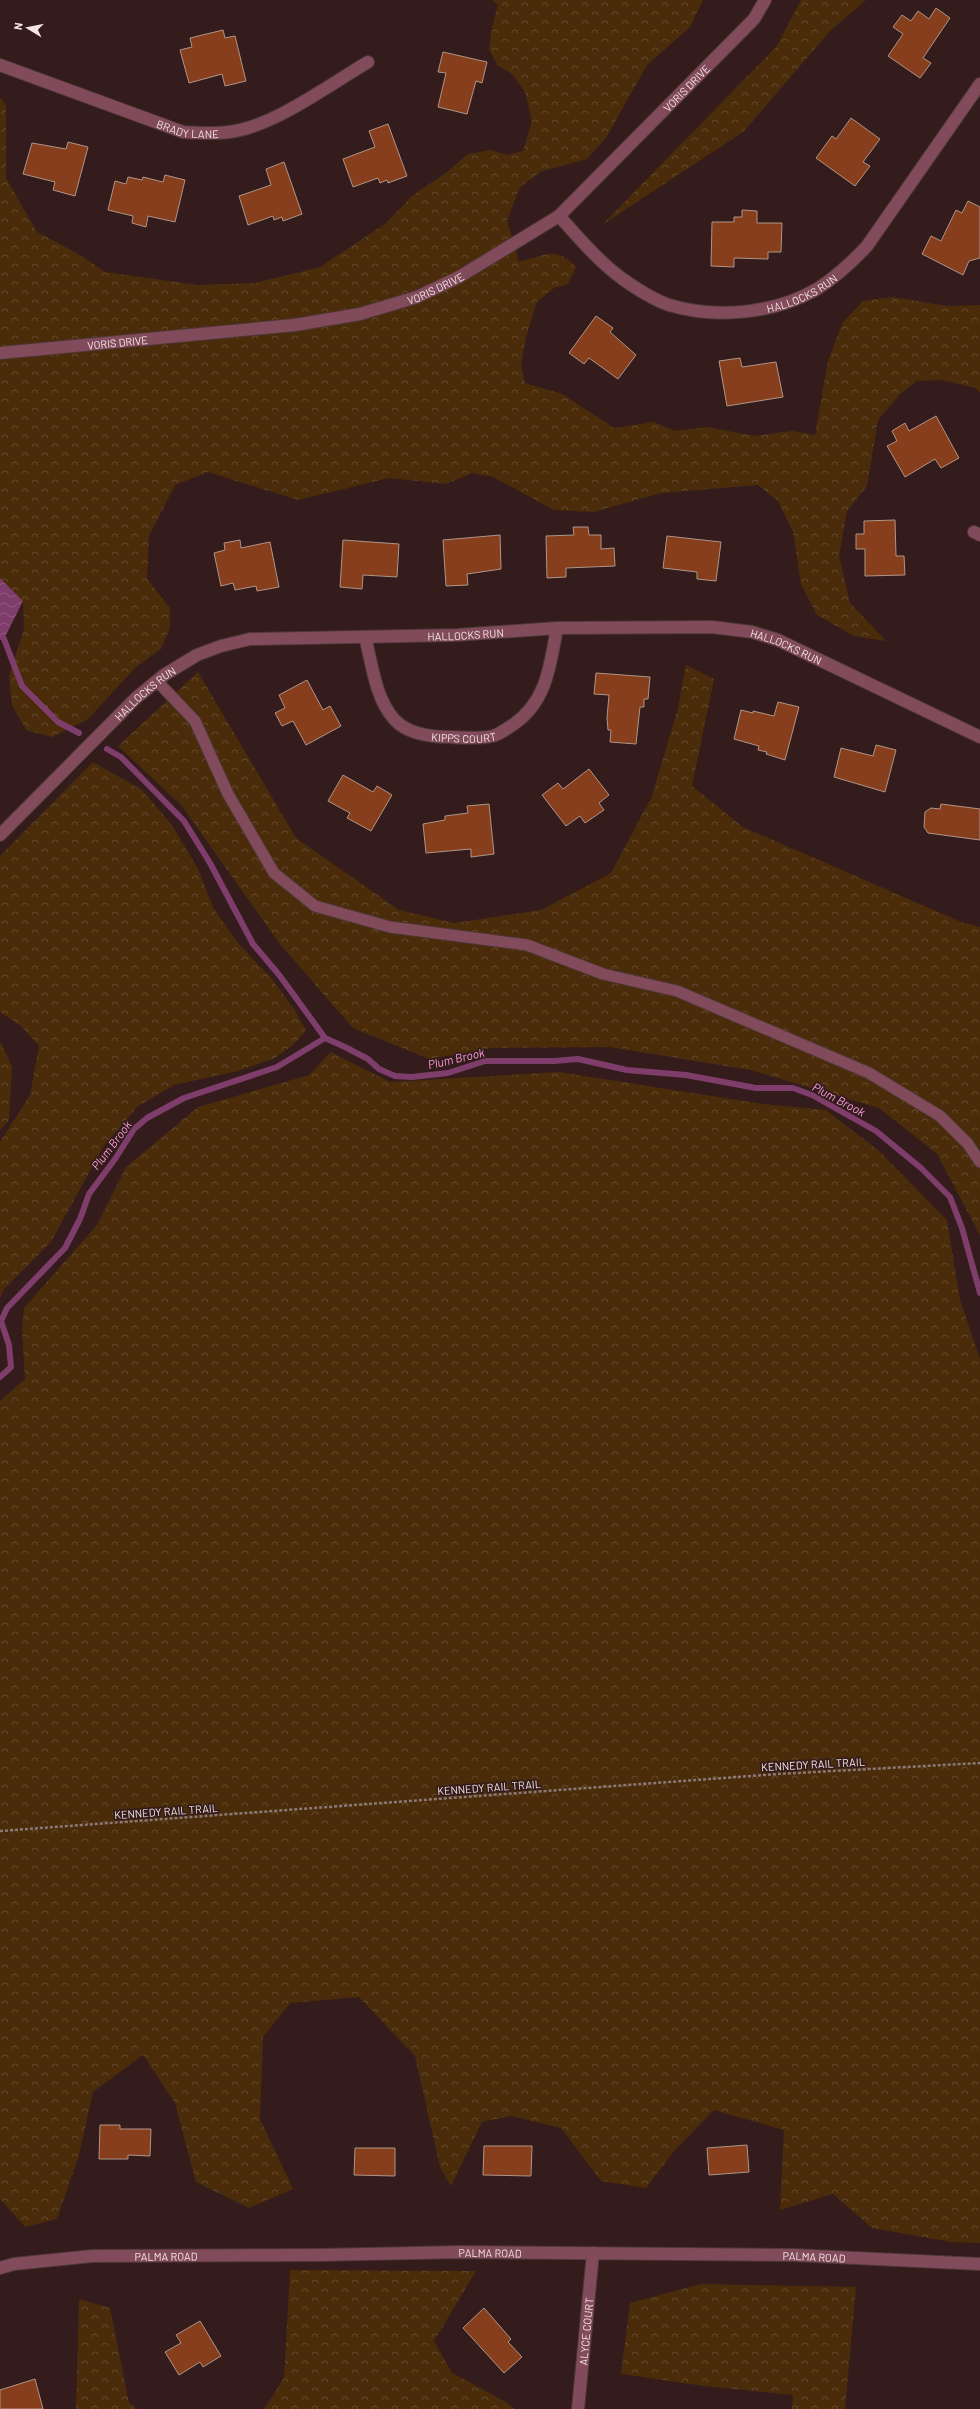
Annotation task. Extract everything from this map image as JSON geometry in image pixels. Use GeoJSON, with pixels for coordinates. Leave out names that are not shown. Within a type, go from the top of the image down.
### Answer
{"type":"FeatureCollection","features":[{"type":"Feature","properties":{"kind":"street","name":"VORIS DRIVE"},"geometry":{"type":"LineString","coordinates":[[0,353],[295,325],[360,314],[417,297],[459,277],[559,216],[754,19],[766,0]]}},
{"type":"Feature","properties":{"kind":"street","name":"BRADY LANE"},"geometry":{"type":"LineString","coordinates":[[0,65],[183,132],[204,134],[230,132],[280,115],[368,62]]}},
{"type":"Feature","properties":{"kind":"street","name":"HALLOCKS RUN"},"geometry":{"type":"LineString","coordinates":[[559,216],[594,253],[623,280],[669,305],[710,312],[749,312],[793,301],[832,279],[850,264],[867,246],[980,84]]}},
{"type":"Feature","properties":{"kind":"street","name":"HALLOCKS RUN"},"geometry":{"type":"LineString","coordinates":[[0,835],[130,704],[157,681],[197,655],[221,646],[250,639],[457,635],[556,628],[712,627],[752,632],[778,640],[980,737]]}},
{"type":"Feature","properties":{"kind":"street","name":"KIPPS COURT"},"geometry":{"type":"LineString","coordinates":[[365,636],[381,695],[394,720],[411,732],[444,737],[481,738],[495,736],[522,718],[534,706],[548,678],[556,628]]}},
{"type":"Feature","properties":{"kind":"street","name":"PALMA ROAD"},"geometry":{"type":"LineString","coordinates":[[0,2268],[14,2264],[92,2256],[320,2255],[462,2252],[793,2255],[980,2264]]}},
{"type":"Feature","properties":{"kind":"street","name":"ALYCE COURT"},"geometry":{"type":"LineString","coordinates":[[578,2409],[593,2253]]}},
{"type":"Feature","properties":{"kind":"lane"},"geometry":{"type":"LineString","coordinates":[[157,681],[195,721],[228,794],[274,872],[316,906],[390,927],[527,945],[603,974],[677,991],[869,1073],[940,1116],[968,1144],[980,1162]]}},
{"type":"Feature","properties":{"kind":"path","name":"KENNEDY RAIL TRAIL"},"geometry":{"type":"LineString","coordinates":[[0,1831],[771,1774],[980,1763]]}},
{"type":"Feature","properties":{"kind":"green space"},"geometry":{"type":"Polygon","coordinates":[[[492,0],[703,0],[690,27],[647,65],[606,138],[587,159],[542,171],[520,187],[507,220],[519,262],[542,255],[556,254],[569,260],[576,267],[568,284],[554,288],[537,302],[526,337],[521,365],[525,383],[562,394],[614,428],[654,422],[675,431],[706,427],[755,436],[792,431],[815,435],[828,361],[843,322],[863,301],[892,297],[948,306],[980,305],[980,393],[976,388],[942,380],[917,381],[900,394],[878,420],[867,486],[847,511],[839,556],[850,603],[886,641],[854,636],[817,615],[801,584],[793,532],[778,501],[758,485],[661,493],[594,512],[554,510],[493,477],[472,473],[446,484],[389,478],[298,500],[208,472],[175,485],[149,536],[147,579],[170,608],[170,628],[161,649],[136,667],[87,720],[52,737],[26,730],[12,705],[9,676],[24,629],[23,601],[0,578],[0,97],[6,105],[6,178],[37,232],[77,253],[105,272],[197,285],[255,283],[320,267],[385,224],[412,196],[447,172],[468,154],[491,150],[507,155],[523,151],[532,121],[525,92],[512,74],[497,65],[489,49],[492,27],[498,5],[492,0]]]}},
{"type":"Feature","properties":{"kind":"green space"},"geometry":{"type":"Polygon","coordinates":[[[801,0],[866,0],[831,30],[743,132],[602,225],[776,47],[801,0]]]}},
{"type":"Feature","properties":{"kind":"green space"},"geometry":{"type":"Polygon","coordinates":[[[686,665],[714,679],[692,786],[743,827],[961,922],[980,927],[980,1235],[937,1154],[879,1108],[750,1070],[610,1047],[492,1048],[429,1059],[353,1028],[279,943],[182,806],[118,746],[198,672],[296,838],[399,910],[454,923],[541,910],[611,873],[652,796],[678,708],[686,665]]]}},
{"type":"Feature","properties":{"kind":"green space"},"geometry":{"type":"Polygon","coordinates":[[[93,762],[142,790],[172,825],[198,869],[214,909],[237,942],[271,978],[295,1010],[306,1031],[293,1045],[275,1058],[238,1071],[174,1085],[138,1106],[103,1147],[51,1242],[4,1289],[0,1298],[0,1142],[30,1095],[39,1046],[21,1026],[0,1012],[0,856],[93,762]]]}},
{"type":"Feature","properties":{"kind":"green space"},"geometry":{"type":"Polygon","coordinates":[[[0,1041],[12,1067],[9,1120],[0,1130],[0,1041]]]}},
{"type":"Feature","properties":{"kind":"green space"},"geometry":{"type":"Polygon","coordinates":[[[331,1052],[390,1082],[559,1072],[763,1104],[826,1110],[879,1151],[947,1220],[960,1300],[980,1359],[980,2243],[951,2242],[872,2228],[833,2194],[780,2210],[784,2130],[714,2110],[675,2150],[646,2188],[601,2181],[561,2128],[511,2116],[482,2122],[451,2186],[440,2167],[415,2056],[359,1997],[290,2003],[263,2037],[260,2119],[293,2189],[249,2208],[196,2182],[175,2103],[143,2055],[93,2092],[79,2155],[57,2219],[25,2227],[0,2199],[0,1401],[25,1379],[22,1329],[24,1308],[97,1225],[126,1167],[198,1107],[309,1075],[331,1052]]]}},
{"type":"Feature","properties":{"kind":"green space"},"geometry":{"type":"Polygon","coordinates":[[[290,2270],[476,2271],[434,2341],[452,2373],[508,2403],[514,2409],[264,2409],[284,2378],[290,2270]]]}},
{"type":"Feature","properties":{"kind":"green space"},"geometry":{"type":"Polygon","coordinates":[[[701,2284],[856,2287],[845,2409],[792,2409],[793,2395],[704,2386],[621,2374],[630,2303],[701,2284]]]}},
{"type":"Feature","properties":{"kind":"green space"},"geometry":{"type":"Polygon","coordinates":[[[79,2299],[110,2308],[129,2403],[137,2409],[76,2409],[79,2299]]]}},
{"type":"Feature","properties":{"kind":"water"},"geometry":{"type":"Polygon","coordinates":[[[0,578],[23,601],[4,639],[0,640],[0,578]]]}},
{"type":"Feature","properties":{"kind":"building"},"geometry":{"type":"Polygon","coordinates":[[[936,8],[950,18],[923,58],[931,63],[920,78],[888,56],[903,34],[893,27],[902,15],[911,21],[918,11],[929,19],[936,8]]]}},
{"type":"Feature","properties":{"kind":"building"},"geometry":{"type":"Polygon","coordinates":[[[223,30],[225,38],[235,36],[246,81],[225,86],[222,74],[189,83],[180,50],[192,47],[190,38],[223,30]]]}},
{"type":"Feature","properties":{"kind":"building"},"geometry":{"type":"Polygon","coordinates":[[[443,52],[487,62],[482,83],[476,81],[467,114],[438,107],[446,73],[438,72],[443,52]]]}},
{"type":"Feature","properties":{"kind":"building"},"geometry":{"type":"Polygon","coordinates":[[[851,118],[880,139],[863,162],[870,166],[855,186],[816,158],[832,136],[836,139],[851,118]]]}},
{"type":"Feature","properties":{"kind":"building"},"geometry":{"type":"Polygon","coordinates":[[[388,124],[407,176],[388,183],[387,180],[380,183],[378,178],[353,187],[343,159],[375,147],[369,131],[388,124]]]}},
{"type":"Feature","properties":{"kind":"building"},"geometry":{"type":"Polygon","coordinates":[[[68,142],[88,147],[75,196],[53,190],[55,182],[23,174],[32,143],[66,149],[68,142]]]}},
{"type":"Feature","properties":{"kind":"building"},"geometry":{"type":"Polygon","coordinates":[[[284,162],[302,214],[283,221],[282,217],[274,220],[273,216],[248,225],[239,196],[271,185],[266,169],[284,162]]]}},
{"type":"Feature","properties":{"kind":"building"},"geometry":{"type":"Polygon","coordinates":[[[165,175],[185,180],[175,222],[148,216],[146,227],[132,223],[133,216],[108,210],[115,181],[126,184],[128,177],[142,180],[143,177],[163,182],[165,175]]]}},
{"type":"Feature","properties":{"kind":"building"},"geometry":{"type":"Polygon","coordinates":[[[968,201],[980,207],[980,258],[969,261],[963,275],[922,254],[931,236],[941,241],[956,210],[962,213],[968,201]]]}},
{"type":"Feature","properties":{"kind":"building"},"geometry":{"type":"Polygon","coordinates":[[[742,210],[757,211],[757,223],[782,223],[781,252],[768,252],[768,259],[734,258],[734,267],[711,266],[712,222],[734,222],[734,217],[742,217],[742,210]]]}},
{"type":"Feature","properties":{"kind":"building"},"geometry":{"type":"Polygon","coordinates":[[[596,316],[613,328],[610,332],[636,355],[618,379],[589,358],[584,364],[569,353],[596,316]]]}},
{"type":"Feature","properties":{"kind":"building"},"geometry":{"type":"Polygon","coordinates":[[[740,358],[742,367],[776,362],[783,397],[727,406],[719,361],[740,358]]]}},
{"type":"Feature","properties":{"kind":"building"},"geometry":{"type":"Polygon","coordinates":[[[936,416],[959,458],[941,468],[935,459],[905,477],[887,446],[897,441],[892,431],[905,423],[909,431],[936,416]]]}},
{"type":"Feature","properties":{"kind":"building"},"geometry":{"type":"Polygon","coordinates":[[[895,520],[896,556],[904,556],[905,575],[865,576],[865,549],[856,549],[856,534],[864,534],[864,521],[895,520]]]}},
{"type":"Feature","properties":{"kind":"building"},"geometry":{"type":"Polygon","coordinates":[[[573,527],[588,527],[589,535],[601,535],[601,549],[614,548],[615,566],[566,568],[566,577],[547,578],[546,536],[574,535],[573,527]]]}},
{"type":"Feature","properties":{"kind":"building"},"geometry":{"type":"Polygon","coordinates":[[[500,535],[501,569],[467,574],[468,585],[446,586],[443,540],[500,535]]]}},
{"type":"Feature","properties":{"kind":"building"},"geometry":{"type":"Polygon","coordinates":[[[667,536],[721,542],[716,581],[697,579],[697,572],[663,568],[667,536]]]}},
{"type":"Feature","properties":{"kind":"building"},"geometry":{"type":"Polygon","coordinates":[[[240,540],[241,548],[270,542],[279,587],[257,591],[256,586],[235,590],[233,583],[221,586],[214,553],[225,550],[224,543],[240,540]]]}},
{"type":"Feature","properties":{"kind":"building"},"geometry":{"type":"Polygon","coordinates":[[[343,540],[399,544],[397,577],[363,575],[362,589],[340,587],[343,540]]]}},
{"type":"Feature","properties":{"kind":"building"},"geometry":{"type":"Polygon","coordinates":[[[596,673],[650,677],[648,699],[644,699],[644,707],[640,707],[636,744],[610,742],[611,730],[608,730],[607,718],[609,695],[594,694],[596,673]]]}},
{"type":"Feature","properties":{"kind":"building"},"geometry":{"type":"Polygon","coordinates":[[[307,680],[323,710],[330,706],[341,726],[306,745],[293,721],[282,726],[275,713],[285,708],[279,695],[307,680]]]}},
{"type":"Feature","properties":{"kind":"building"},"geometry":{"type":"Polygon","coordinates":[[[778,702],[799,707],[785,760],[766,754],[767,752],[758,750],[759,746],[734,739],[741,710],[774,716],[778,702]]]}},
{"type":"Feature","properties":{"kind":"building"},"geometry":{"type":"Polygon","coordinates":[[[876,745],[896,750],[885,792],[834,777],[841,748],[873,756],[876,745]]]}},
{"type":"Feature","properties":{"kind":"building"},"geometry":{"type":"Polygon","coordinates":[[[589,769],[609,795],[599,803],[604,810],[585,823],[580,816],[566,826],[542,795],[558,783],[563,789],[589,769]]]}},
{"type":"Feature","properties":{"kind":"building"},"geometry":{"type":"Polygon","coordinates":[[[343,775],[373,792],[377,786],[392,795],[371,831],[347,818],[350,813],[328,801],[343,775]]]}},
{"type":"Feature","properties":{"kind":"building"},"geometry":{"type":"Polygon","coordinates":[[[489,804],[494,854],[471,857],[471,849],[426,853],[423,824],[445,820],[445,816],[468,813],[467,806],[489,804]]]}},
{"type":"Feature","properties":{"kind":"building"},"geometry":{"type":"Polygon","coordinates":[[[941,804],[980,809],[980,840],[928,833],[924,827],[925,812],[931,808],[940,809],[941,804]]]}},
{"type":"Feature","properties":{"kind":"building"},"geometry":{"type":"Polygon","coordinates":[[[100,2125],[120,2125],[120,2129],[151,2129],[150,2156],[128,2155],[128,2159],[99,2159],[100,2125]]]}},
{"type":"Feature","properties":{"kind":"building"},"geometry":{"type":"Polygon","coordinates":[[[747,2145],[749,2172],[709,2175],[707,2148],[747,2145]]]}},
{"type":"Feature","properties":{"kind":"building"},"geometry":{"type":"Polygon","coordinates":[[[484,2146],[532,2146],[531,2176],[483,2175],[484,2146]]]}},
{"type":"Feature","properties":{"kind":"building"},"geometry":{"type":"Polygon","coordinates":[[[355,2148],[395,2148],[395,2176],[354,2175],[355,2148]]]}},
{"type":"Feature","properties":{"kind":"building"},"geometry":{"type":"Polygon","coordinates":[[[484,2308],[511,2339],[508,2342],[522,2357],[504,2373],[463,2328],[484,2308]]]}},
{"type":"Feature","properties":{"kind":"building"},"geometry":{"type":"Polygon","coordinates":[[[200,2321],[221,2356],[203,2367],[200,2362],[179,2375],[165,2352],[181,2343],[176,2335],[200,2321]]]}},
{"type":"Feature","properties":{"kind":"building"},"geometry":{"type":"Polygon","coordinates":[[[35,2379],[43,2409],[0,2409],[0,2390],[35,2379]]]}},
{"type":"Feature","properties":{"kind":"waterway"},"geometry":{"type":"LineString","coordinates":[[4,639],[22,686],[58,722],[79,733]]}},
{"type":"Feature","properties":{"kind":"waterway"},"geometry":{"type":"LineString","coordinates":[[107,749],[121,757],[184,821],[210,863],[253,944],[280,976],[325,1038]]}},
{"type":"Feature","properties":{"kind":"waterway","name":"Plum Brook"},"geometry":{"type":"LineString","coordinates":[[0,1377],[11,1367],[9,1345],[1,1321],[7,1308],[65,1248],[80,1219],[89,1194],[115,1159],[134,1129],[147,1118],[184,1098],[277,1067],[325,1038],[368,1059],[379,1069],[395,1076],[412,1077],[448,1073],[485,1061],[554,1061],[578,1059],[627,1070],[686,1075],[756,1088],[793,1088],[812,1095],[876,1131],[921,1168],[950,1197],[962,1228],[980,1293]]}}]}
